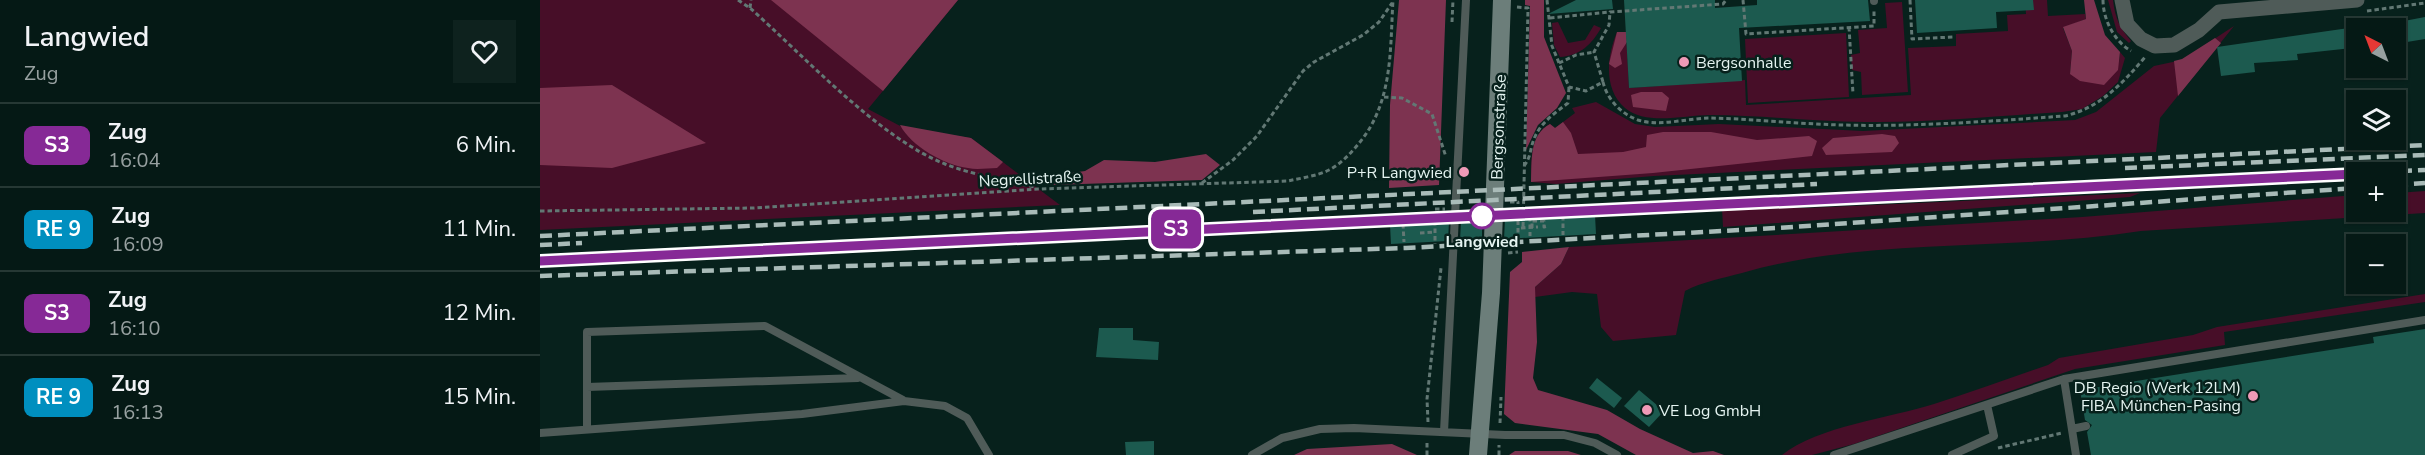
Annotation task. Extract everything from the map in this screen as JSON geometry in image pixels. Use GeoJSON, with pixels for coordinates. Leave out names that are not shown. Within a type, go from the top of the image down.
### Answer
{"type":"FeatureCollection","features":[{"type":"Feature","properties":{"kind":"street"},"geometry":{"type":"LineString","coordinates":[[2122,0],[2127,24],[2153,52],[2174,45],[2199,30],[2219,12],[2336,1],[2356,6]]}},
{"type":"Feature","properties":{"kind":"street","name":"Bergsonstraße"},"geometry":{"type":"LineString","coordinates":[[1478,455],[1509,4]]}},
{"type":"Feature","properties":{"kind":"lane"},"geometry":{"type":"LineString","coordinates":[[1444,432],[1466,0]]}},
{"type":"Feature","properties":{"kind":"lane"},"geometry":{"type":"LineString","coordinates":[[1834,455],[2064,379],[2425,320]]}},
{"type":"Feature","properties":{"kind":"lane"},"geometry":{"type":"LineString","coordinates":[[587,428],[587,332],[664,328],[765,327],[904,401]]}},
{"type":"Feature","properties":{"kind":"lane"},"geometry":{"type":"LineString","coordinates":[[587,387],[861,378]]}},
{"type":"Feature","properties":{"kind":"lane"},"geometry":{"type":"LineString","coordinates":[[2064,379],[2076,455]]}},
{"type":"Feature","properties":{"kind":"lane"},"geometry":{"type":"LineString","coordinates":[[540,433],[802,414],[904,401],[945,406],[967,418],[989,455]]}},
{"type":"Feature","properties":{"kind":"lane"},"geometry":{"type":"LineString","coordinates":[[1952,455],[1994,436],[1995,431],[1987,405]]}},
{"type":"Feature","properties":{"kind":"lane"},"geometry":{"type":"LineString","coordinates":[[2072,430],[2086,426]]}},
{"type":"Feature","properties":{"kind":"lane"},"geometry":{"type":"LineString","coordinates":[[1252,455],[1282,438],[1320,429],[1564,435],[1595,443],[1617,455]]}},
{"type":"Feature","properties":{"kind":"path"},"geometry":{"type":"LineString","coordinates":[[738,0],[750,8],[843,94],[900,139],[945,164],[1038,189]]}},
{"type":"Feature","properties":{"kind":"path"},"geometry":{"type":"LineString","coordinates":[[750,8],[751,0]]}},
{"type":"Feature","properties":{"kind":"path"},"geometry":{"type":"LineString","coordinates":[[1522,168],[1530,159],[1533,140],[1540,126],[1568,103],[1569,87],[1552,46],[1548,0]]}},
{"type":"Feature","properties":{"kind":"path"},"geometry":{"type":"LineString","coordinates":[[1550,18],[1607,11],[1723,4],[1726,0]]}},
{"type":"Feature","properties":{"kind":"path"},"geometry":{"type":"LineString","coordinates":[[1743,0],[1746,34],[1874,26],[1874,0]]}},
{"type":"Feature","properties":{"kind":"path"},"geometry":{"type":"LineString","coordinates":[[1910,0],[1912,39],[1953,37]]}},
{"type":"Feature","properties":{"kind":"path"},"geometry":{"type":"LineString","coordinates":[[2103,0],[2112,33],[2121,45],[2144,58]]}},
{"type":"Feature","properties":{"kind":"path"},"geometry":{"type":"LineString","coordinates":[[1200,184],[1233,160],[1257,136],[1303,71],[1314,62],[1363,35],[1379,22],[1393,1]]}},
{"type":"Feature","properties":{"kind":"path","name":"Negrellistraße"},"geometry":{"type":"LineString","coordinates":[[540,212],[753,208],[1038,189],[1288,181],[1328,171],[1340,163],[1373,126],[1384,97],[1391,52],[1393,1]]}},
{"type":"Feature","properties":{"kind":"path"},"geometry":{"type":"LineString","coordinates":[[2356,6],[2425,3]]}},
{"type":"Feature","properties":{"kind":"path"},"geometry":{"type":"LineString","coordinates":[[1509,4],[1528,8],[1522,168],[1523,228]]}},
{"type":"Feature","properties":{"kind":"path"},"geometry":{"type":"LineString","coordinates":[[1607,11],[1609,25],[1594,52],[1606,97],[1625,112],[1646,121],[1710,118],[1842,125],[1918,125],[2065,116],[2081,112],[2111,94],[2144,58],[2153,52]]}},
{"type":"Feature","properties":{"kind":"path"},"geometry":{"type":"LineString","coordinates":[[1849,27],[1853,94]]}},
{"type":"Feature","properties":{"kind":"path"},"geometry":{"type":"LineString","coordinates":[[1942,32],[1943,38]]}},
{"type":"Feature","properties":{"kind":"path"},"geometry":{"type":"LineString","coordinates":[[1559,64],[1576,55],[1594,52]]}},
{"type":"Feature","properties":{"kind":"path"},"geometry":{"type":"LineString","coordinates":[[2144,58],[2153,52]]}},
{"type":"Feature","properties":{"kind":"path"},"geometry":{"type":"LineString","coordinates":[[1569,87],[1586,91],[1602,82]]}},
{"type":"Feature","properties":{"kind":"path"},"geometry":{"type":"LineString","coordinates":[[1384,97],[1402,98],[1432,114],[1448,161]]}},
{"type":"Feature","properties":{"kind":"path"},"geometry":{"type":"LineString","coordinates":[[1509,202],[1518,202],[1518,204]]}},
{"type":"Feature","properties":{"kind":"path"},"geometry":{"type":"LineString","coordinates":[[1435,209],[1447,209]]}},
{"type":"Feature","properties":{"kind":"path"},"geometry":{"type":"LineString","coordinates":[[1518,216],[1518,240]]}},
{"type":"Feature","properties":{"kind":"path"},"geometry":{"type":"LineString","coordinates":[[1563,216],[1563,235]]}},
{"type":"Feature","properties":{"kind":"path"},"geometry":{"type":"LineString","coordinates":[[1530,217],[1530,236]]}},
{"type":"Feature","properties":{"kind":"path"},"geometry":{"type":"LineString","coordinates":[[1435,221],[1435,244]]}},
{"type":"Feature","properties":{"kind":"path"},"geometry":{"type":"LineString","coordinates":[[1532,228],[1532,221],[1544,221],[1544,227],[1548,226]]}},
{"type":"Feature","properties":{"kind":"path"},"geometry":{"type":"LineString","coordinates":[[1403,224],[1404,242]]}},
{"type":"Feature","properties":{"kind":"path"},"geometry":{"type":"LineString","coordinates":[[1518,229],[1538,227]]}},
{"type":"Feature","properties":{"kind":"path"},"geometry":{"type":"LineString","coordinates":[[1420,232],[1435,232]]}},
{"type":"Feature","properties":{"kind":"path"},"geometry":{"type":"LineString","coordinates":[[1508,254],[1518,252]]}},
{"type":"Feature","properties":{"kind":"path"},"geometry":{"type":"LineString","coordinates":[[1992,450],[2072,430]]}},
{"type":"Feature","properties":{"kind":"shaded area"},"geometry":{"type":"Polygon","coordinates":[[[540,0],[958,0],[868,109],[904,128],[971,138],[1060,205],[540,230],[540,0]]]}},
{"type":"Feature","properties":{"kind":"shaded area"},"geometry":{"type":"Polygon","coordinates":[[[771,0],[958,0],[883,91],[771,0]]]}},
{"type":"Feature","properties":{"kind":"shaded area"},"geometry":{"type":"Polygon","coordinates":[[[1399,0],[1446,0],[1439,185],[1389,188],[1390,105],[1399,0]]]}},
{"type":"Feature","properties":{"kind":"shaded area"},"geometry":{"type":"Polygon","coordinates":[[[1525,0],[1544,0],[1544,37],[1566,93],[1557,108],[1538,125],[1526,150],[1530,6],[1525,5],[1525,0]]]}},
{"type":"Feature","properties":{"kind":"shaded area"},"geometry":{"type":"Polygon","coordinates":[[[2025,0],[2047,0],[2048,16],[2085,14],[2086,19],[2063,28],[2072,51],[2070,74],[2119,62],[2120,52],[2125,58],[2118,82],[2103,96],[2082,109],[2062,112],[1964,119],[1846,122],[1729,115],[1644,117],[1625,108],[1618,100],[1610,82],[1609,62],[1614,41],[1617,32],[1626,32],[1629,88],[1745,80],[1746,105],[1911,95],[1908,48],[1956,46],[1956,34],[2008,31],[2007,15],[2026,14],[2025,0]]]}},
{"type":"Feature","properties":{"kind":"shaded area"},"geometry":{"type":"Polygon","coordinates":[[[2084,0],[2094,0],[2105,35],[2120,52],[2118,70],[2104,85],[2080,81],[2070,74],[2072,51],[2063,27],[2086,19],[2084,0]]]}},
{"type":"Feature","properties":{"kind":"shaded area"},"geometry":{"type":"Polygon","coordinates":[[[2108,0],[2113,0],[2121,27],[2131,41],[2129,43],[2117,32],[2108,0]]]}},
{"type":"Feature","properties":{"kind":"shaded area"},"geometry":{"type":"Polygon","coordinates":[[[1902,2],[1908,92],[1862,95],[1861,72],[1852,70],[1851,55],[1860,53],[1858,30],[1887,28],[1885,3],[1902,2]]]}},
{"type":"Feature","properties":{"kind":"shaded area"},"geometry":{"type":"Polygon","coordinates":[[[1558,22],[1568,43],[1585,40],[1594,25],[1601,28],[1585,48],[1574,54],[1560,57],[1554,45],[1552,23],[1558,22]]]}},
{"type":"Feature","properties":{"kind":"shaded area"},"geometry":{"type":"Polygon","coordinates":[[[2234,26],[2160,118],[2156,152],[1654,176],[1556,184],[1531,182],[1533,149],[1538,135],[1550,124],[1555,128],[1575,113],[1572,108],[1596,102],[1635,124],[1655,127],[1719,124],[1863,131],[2075,120],[2096,112],[2154,66],[2182,60],[2234,26]]]}},
{"type":"Feature","properties":{"kind":"shaded area"},"geometry":{"type":"Polygon","coordinates":[[[1617,32],[1626,32],[1627,42],[1620,53],[1622,64],[1615,68],[1609,64],[1617,32]]]}},
{"type":"Feature","properties":{"kind":"shaded area"},"geometry":{"type":"Polygon","coordinates":[[[1846,33],[1849,97],[1748,103],[1745,39],[1846,33]]]}},
{"type":"Feature","properties":{"kind":"shaded area"},"geometry":{"type":"Polygon","coordinates":[[[2215,38],[2221,43],[2178,96],[2174,61],[2182,59],[2215,38]]]}},
{"type":"Feature","properties":{"kind":"shaded area"},"geometry":{"type":"Polygon","coordinates":[[[612,85],[706,143],[612,168],[540,165],[540,88],[612,85]]]}},
{"type":"Feature","properties":{"kind":"shaded area"},"geometry":{"type":"Polygon","coordinates":[[[1641,92],[1662,92],[1669,98],[1666,111],[1633,107],[1631,95],[1641,92]]]}},
{"type":"Feature","properties":{"kind":"shaded area"},"geometry":{"type":"Polygon","coordinates":[[[1563,122],[1571,133],[1578,154],[1623,152],[1646,147],[1647,135],[1663,132],[1711,132],[1757,140],[1809,136],[1817,141],[1812,156],[1653,173],[1531,182],[1533,149],[1538,135],[1550,124],[1555,128],[1563,122]]]}},
{"type":"Feature","properties":{"kind":"shaded area"},"geometry":{"type":"Polygon","coordinates":[[[900,125],[971,138],[1003,162],[997,168],[979,169],[949,163],[920,147],[900,125]]]}},
{"type":"Feature","properties":{"kind":"shaded area"},"geometry":{"type":"Polygon","coordinates":[[[1882,134],[1895,136],[1899,143],[1892,152],[1826,155],[1822,148],[1833,138],[1882,134]]]}},
{"type":"Feature","properties":{"kind":"shaded area"},"geometry":{"type":"Polygon","coordinates":[[[1206,154],[1220,165],[1202,180],[1052,185],[1042,177],[1085,171],[1104,160],[1155,162],[1206,154]]]}},
{"type":"Feature","properties":{"kind":"shaded area"},"geometry":{"type":"Polygon","coordinates":[[[2425,191],[2425,213],[2406,214],[2406,192],[2425,191]]]}},
{"type":"Feature","properties":{"kind":"shaded area"},"geometry":{"type":"Polygon","coordinates":[[[2140,193],[2130,197],[1723,227],[1722,208],[1807,208],[2140,193]]]}},
{"type":"Feature","properties":{"kind":"shaded area"},"geometry":{"type":"Polygon","coordinates":[[[2346,196],[2346,218],[2141,231],[2041,241],[1890,249],[1791,261],[1713,280],[1685,291],[1676,335],[1613,341],[1601,327],[1597,294],[1572,292],[1535,297],[1535,287],[1561,264],[1569,247],[2082,217],[2346,196]]]}},
{"type":"Feature","properties":{"kind":"shaded area"},"geometry":{"type":"Polygon","coordinates":[[[1569,247],[1561,264],[1535,287],[1537,342],[1533,378],[1538,390],[1607,410],[1640,429],[1693,453],[1713,451],[1724,455],[1636,455],[1598,434],[1515,423],[1504,414],[1510,272],[1522,262],[1522,252],[1569,247]]]}},
{"type":"Feature","properties":{"kind":"shaded area"},"geometry":{"type":"Polygon","coordinates":[[[2425,294],[2425,302],[2224,332],[2225,345],[2075,369],[1854,444],[1812,455],[1782,455],[1797,445],[1834,430],[1934,404],[2048,365],[2059,358],[2193,335],[2217,327],[2425,294]]]}},
{"type":"Feature","properties":{"kind":"shaded area"},"geometry":{"type":"Polygon","coordinates":[[[1392,444],[1417,455],[1294,455],[1307,449],[1392,444]]]}},
{"type":"Feature","properties":{"kind":"shaded area"},"geometry":{"type":"Polygon","coordinates":[[[1515,451],[1568,451],[1581,455],[1509,455],[1515,451]]]}},
{"type":"Feature","properties":{"kind":"building"},"geometry":{"type":"Polygon","coordinates":[[[1576,0],[1612,0],[1613,9],[1548,14],[1576,0]]]}},
{"type":"Feature","properties":{"kind":"building","name":"Bergsonhalle"},"geometry":{"type":"Polygon","coordinates":[[[1624,0],[1715,0],[1715,8],[1757,5],[1757,0],[1868,0],[1870,21],[1739,28],[1742,81],[1629,88],[1624,0]]]}},
{"type":"Feature","properties":{"kind":"building"},"geometry":{"type":"Polygon","coordinates":[[[1915,0],[2033,0],[2034,10],[1996,12],[1997,28],[1917,33],[1915,0]]]}},
{"type":"Feature","properties":{"kind":"building"},"geometry":{"type":"Polygon","coordinates":[[[2425,17],[2425,39],[2407,42],[2406,21],[2425,17]]]}},
{"type":"Feature","properties":{"kind":"building"},"geometry":{"type":"Polygon","coordinates":[[[2346,28],[2346,49],[2297,54],[2298,60],[2254,63],[2255,72],[2221,76],[2217,47],[2346,28]]]}},
{"type":"Feature","properties":{"kind":"building"},"geometry":{"type":"Polygon","coordinates":[[[1595,215],[1596,234],[1504,239],[1505,219],[1595,215]]]}},
{"type":"Feature","properties":{"kind":"building"},"geometry":{"type":"Polygon","coordinates":[[[1482,220],[1482,240],[1460,241],[1461,221],[1482,220]]]}},
{"type":"Feature","properties":{"kind":"building"},"geometry":{"type":"Polygon","coordinates":[[[1449,222],[1448,241],[1391,244],[1390,225],[1449,222]]]}},
{"type":"Feature","properties":{"kind":"building"},"geometry":{"type":"Polygon","coordinates":[[[1099,328],[1133,328],[1133,340],[1159,342],[1158,360],[1096,357],[1099,328]]]}},
{"type":"Feature","properties":{"kind":"building","name":"DB Regio (Werk 12LM) FIBA München-Pasing"},"geometry":{"type":"Polygon","coordinates":[[[2425,329],[2425,455],[2091,455],[2087,432],[2092,425],[2085,420],[2080,390],[2374,343],[2373,337],[2425,329]]]}},
{"type":"Feature","properties":{"kind":"building"},"geometry":{"type":"Polygon","coordinates":[[[1597,378],[1622,398],[1614,408],[1589,388],[1597,378]]]}},
{"type":"Feature","properties":{"kind":"building"},"geometry":{"type":"Polygon","coordinates":[[[1639,390],[1664,411],[1649,427],[1624,406],[1639,390]]]}},
{"type":"Feature","properties":{"kind":"building"},"geometry":{"type":"Polygon","coordinates":[[[1154,441],[1154,455],[1126,455],[1125,442],[1154,441]]]}},
{"type":"Feature","properties":{"kind":"railway"},"geometry":{"type":"LineString","coordinates":[[540,236],[2425,145]]}},
{"type":"Feature","properties":{"kind":"railway"},"geometry":{"type":"LineString","coordinates":[[2125,168],[2425,155]]}},
{"type":"Feature","properties":{"kind":"railway"},"geometry":{"type":"LineString","coordinates":[[2406,171],[2425,170]]}},
{"type":"Feature","properties":{"kind":"railway"},"geometry":{"type":"LineString","coordinates":[[540,261],[2346,174]]}},
{"type":"Feature","properties":{"kind":"railway"},"geometry":{"type":"LineString","coordinates":[[2406,184],[2425,183]]}},
{"type":"Feature","properties":{"kind":"railway"},"geometry":{"type":"LineString","coordinates":[[1253,212],[1817,184]]}},
{"type":"Feature","properties":{"kind":"railway"},"geometry":{"type":"LineString","coordinates":[[540,276],[1406,248],[1777,228],[2346,189]]}},
{"type":"Feature","properties":{"kind":"railway"},"geometry":{"type":"LineString","coordinates":[[540,245],[582,243]]}},
{"type":"Feature","properties":{"kind":"train","name":"S3"},"geometry":{"type":"LineString","coordinates":[[540,261],[2346,174]]}},
{"type":"Feature","properties":{"kind":"place","name":"Bergsonhalle"},"geometry":{"type":"Point","coordinates":[1684,62]}},
{"type":"Feature","properties":{"kind":"place","name":"P+R Langwied"},"geometry":{"type":"Point","coordinates":[1464,172]}},
{"type":"Feature","properties":{"kind":"place","name":"Langwied"},"geometry":{"type":"Point","coordinates":[1482,216]}},
{"type":"Feature","properties":{"kind":"place","name":"DB Regio (Werk 12LM) FIBA München-Pasing"},"geometry":{"type":"Point","coordinates":[2253,396]}},
{"type":"Feature","properties":{"kind":"place","name":"VE Log GmbH"},"geometry":{"type":"Point","coordinates":[1647,410]}}]}
